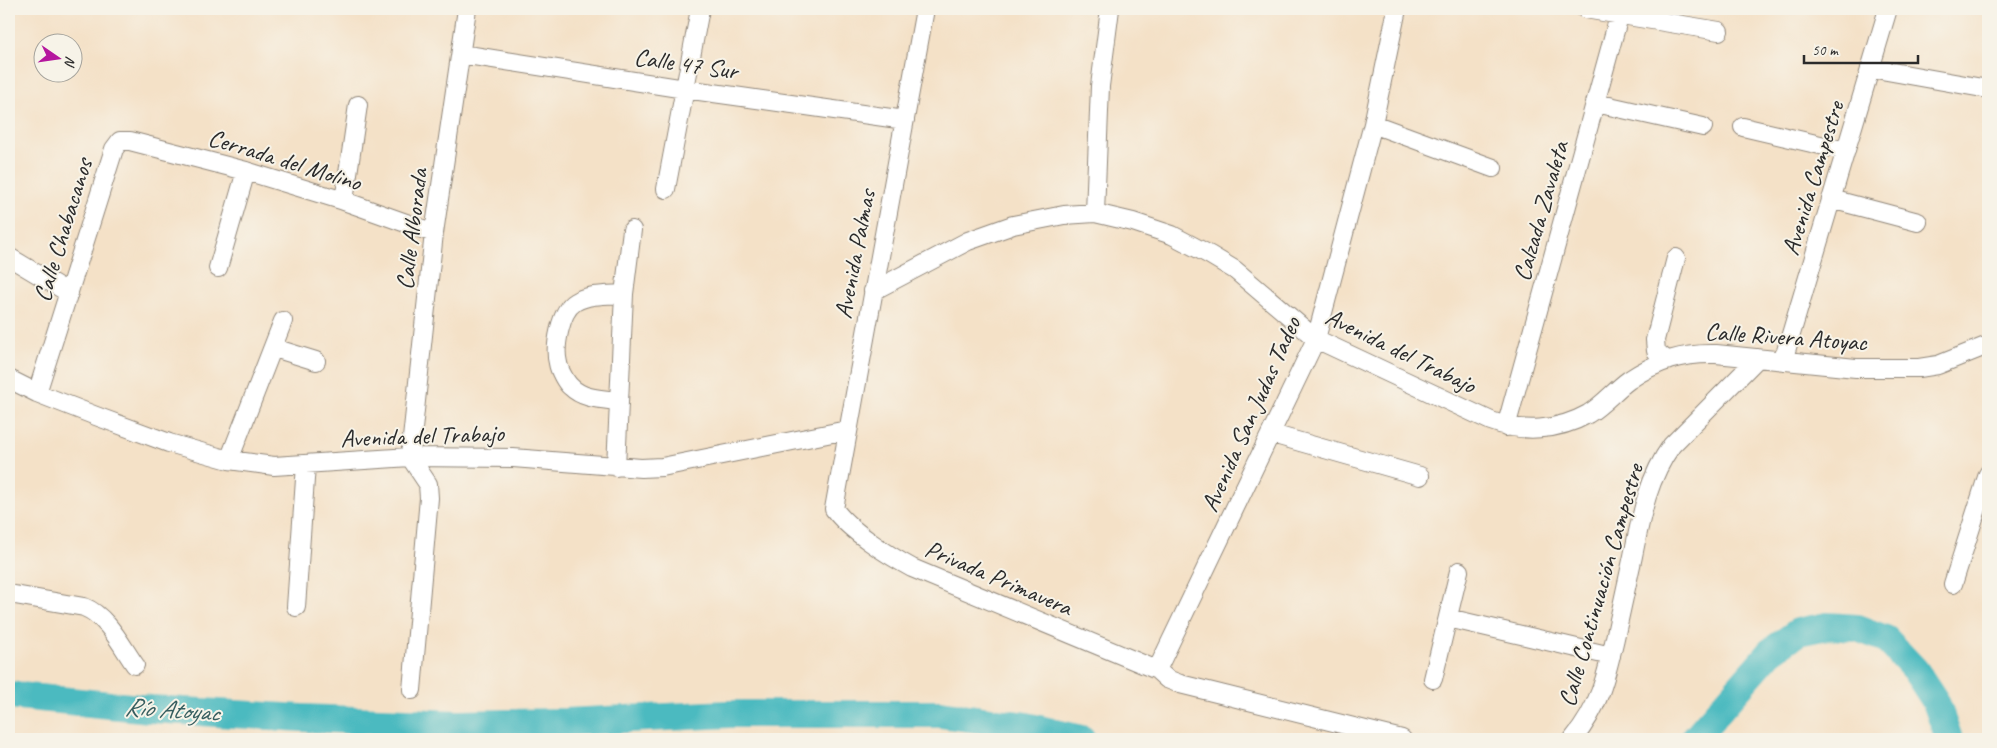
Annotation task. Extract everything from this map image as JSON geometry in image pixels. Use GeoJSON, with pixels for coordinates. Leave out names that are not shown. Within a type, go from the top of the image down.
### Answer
{"type":"FeatureCollection","features":[{"type":"Feature","properties":{"kind":"street"},"geometry":{"type":"LineString","coordinates":[[666,189],[700,9]]}},
{"type":"Feature","properties":{"kind":"street","name":"Avenida Palmas"},"geometry":{"type":"LineString","coordinates":[[834,509],[925,9]]}},
{"type":"Feature","properties":{"kind":"street"},"geometry":{"type":"LineString","coordinates":[[1095,214],[1100,95],[1110,9]]}},
{"type":"Feature","properties":{"kind":"street","name":"Avenida San Judas Tadeo"},"geometry":{"type":"LineString","coordinates":[[1162,674],[1316,339],[1373,124],[1397,9]]}},
{"type":"Feature","properties":{"kind":"street"},"geometry":{"type":"LineString","coordinates":[[1585,9],[1620,12],[1719,30]]}},
{"type":"Feature","properties":{"kind":"street","name":"Avenida Campestre"},"geometry":{"type":"LineString","coordinates":[[1783,361],[1888,9]]}},
{"type":"Feature","properties":{"kind":"street","name":"Calle Alborada"},"geometry":{"type":"LineString","coordinates":[[410,457],[434,233],[461,54],[463,10]]}},
{"type":"Feature","properties":{"kind":"street","name":"Calzada Zavaleta"},"geometry":{"type":"LineString","coordinates":[[1506,427],[1620,12]]}},
{"type":"Feature","properties":{"kind":"street","name":"Calle 47 Sur"},"geometry":{"type":"LineString","coordinates":[[461,54],[685,89],[905,120]]}},
{"type":"Feature","properties":{"kind":"street"},"geometry":{"type":"LineString","coordinates":[[1870,68],[1988,89]]}},
{"type":"Feature","properties":{"kind":"street"},"geometry":{"type":"LineString","coordinates":[[1596,102],[1703,127]]}},
{"type":"Feature","properties":{"kind":"street"},"geometry":{"type":"LineString","coordinates":[[344,201],[358,105]]}},
{"type":"Feature","properties":{"kind":"street"},"geometry":{"type":"LineString","coordinates":[[1373,124],[1493,168]]}},
{"type":"Feature","properties":{"kind":"street"},"geometry":{"type":"LineString","coordinates":[[1743,127],[1846,150]]}},
{"type":"Feature","properties":{"kind":"street","name":"Cerrada del Molino"},"geometry":{"type":"LineString","coordinates":[[120,141],[130,141],[246,171],[344,201],[434,233]]}},
{"type":"Feature","properties":{"kind":"street","name":"Calle Chabacanos"},"geometry":{"type":"LineString","coordinates":[[37,393],[114,150],[120,141]]}},
{"type":"Feature","properties":{"kind":"street"},"geometry":{"type":"LineString","coordinates":[[218,268],[246,171]]}},
{"type":"Feature","properties":{"kind":"street"},"geometry":{"type":"LineString","coordinates":[[1831,199],[1918,222]]}},
{"type":"Feature","properties":{"kind":"street","name":"Avenida del Trabajo"},"geometry":{"type":"LineString","coordinates":[[873,291],[968,241],[1013,224],[1064,215],[1095,214],[1133,222],[1172,234],[1235,270],[1316,339],[1506,427]]}},
{"type":"Feature","properties":{"kind":"street"},"geometry":{"type":"LineString","coordinates":[[616,467],[624,294],[632,230]]}},
{"type":"Feature","properties":{"kind":"street"},"geometry":{"type":"LineString","coordinates":[[9,257],[69,293]]}},
{"type":"Feature","properties":{"kind":"street"},"geometry":{"type":"LineString","coordinates":[[1667,361],[1656,351],[1655,340],[1676,258]]}},
{"type":"Feature","properties":{"kind":"street"},"geometry":{"type":"LineString","coordinates":[[618,401],[582,395],[569,386],[558,364],[558,340],[562,320],[573,303],[586,297],[624,294]]}},
{"type":"Feature","properties":{"kind":"street"},"geometry":{"type":"LineString","coordinates":[[228,460],[274,348],[283,321]]}},
{"type":"Feature","properties":{"kind":"street","name":"Calle Rivera Atoyac"},"geometry":{"type":"LineString","coordinates":[[1506,427],[1530,430],[1548,427],[1580,417],[1601,404],[1630,380],[1667,361],[1695,353],[1856,368],[1919,368],[1938,365],[1988,345]]}},
{"type":"Feature","properties":{"kind":"street"},"geometry":{"type":"LineString","coordinates":[[274,348],[316,361]]}},
{"type":"Feature","properties":{"kind":"street","name":"Calle Continuación Campestre"},"geometry":{"type":"LineString","coordinates":[[1573,739],[1587,722],[1599,698],[1611,656],[1643,506],[1660,461],[1672,445],[1758,358]]}},
{"type":"Feature","properties":{"kind":"street","name":"Avenida del Trabajo"},"geometry":{"type":"LineString","coordinates":[[9,379],[37,393],[169,443],[228,460],[274,466],[410,457],[513,458],[616,467],[662,467],[848,430]]}},
{"type":"Feature","properties":{"kind":"street"},"geometry":{"type":"LineString","coordinates":[[1272,434],[1420,476]]}},
{"type":"Feature","properties":{"kind":"street"},"geometry":{"type":"LineString","coordinates":[[410,457],[428,484],[430,498],[412,690]]}},
{"type":"Feature","properties":{"kind":"street"},"geometry":{"type":"LineString","coordinates":[[296,607],[306,465]]}},
{"type":"Feature","properties":{"kind":"street"},"geometry":{"type":"LineString","coordinates":[[1953,584],[1988,474]]}},
{"type":"Feature","properties":{"kind":"street","name":"Privada Primavera"},"geometry":{"type":"LineString","coordinates":[[834,509],[842,520],[897,560],[912,568],[1162,674]]}},
{"type":"Feature","properties":{"kind":"street"},"geometry":{"type":"LineString","coordinates":[[1433,679],[1459,571]]}},
{"type":"Feature","properties":{"kind":"street"},"geometry":{"type":"LineString","coordinates":[[9,594],[84,607],[94,611],[102,618],[135,664]]}},
{"type":"Feature","properties":{"kind":"street"},"geometry":{"type":"LineString","coordinates":[[1448,618],[1611,656]]}},
{"type":"Feature","properties":{"kind":"street"},"geometry":{"type":"LineString","coordinates":[[1162,674],[1190,686],[1402,739]]}},
{"type":"Feature","properties":{"kind":"waterway","name":"Río Atoyac"},"geometry":{"type":"LineString","coordinates":[[1694,739],[1770,652],[1798,632],[1827,626],[1857,628],[1886,639],[1915,670],[1936,702],[1949,739]]}},
{"type":"Feature","properties":{"kind":"waterway","name":"Río Atoyac"},"geometry":{"type":"LineString","coordinates":[[9,695],[150,709],[302,718],[458,724],[565,722],[729,714],[940,714],[1027,726],[1082,739]]}}]}
